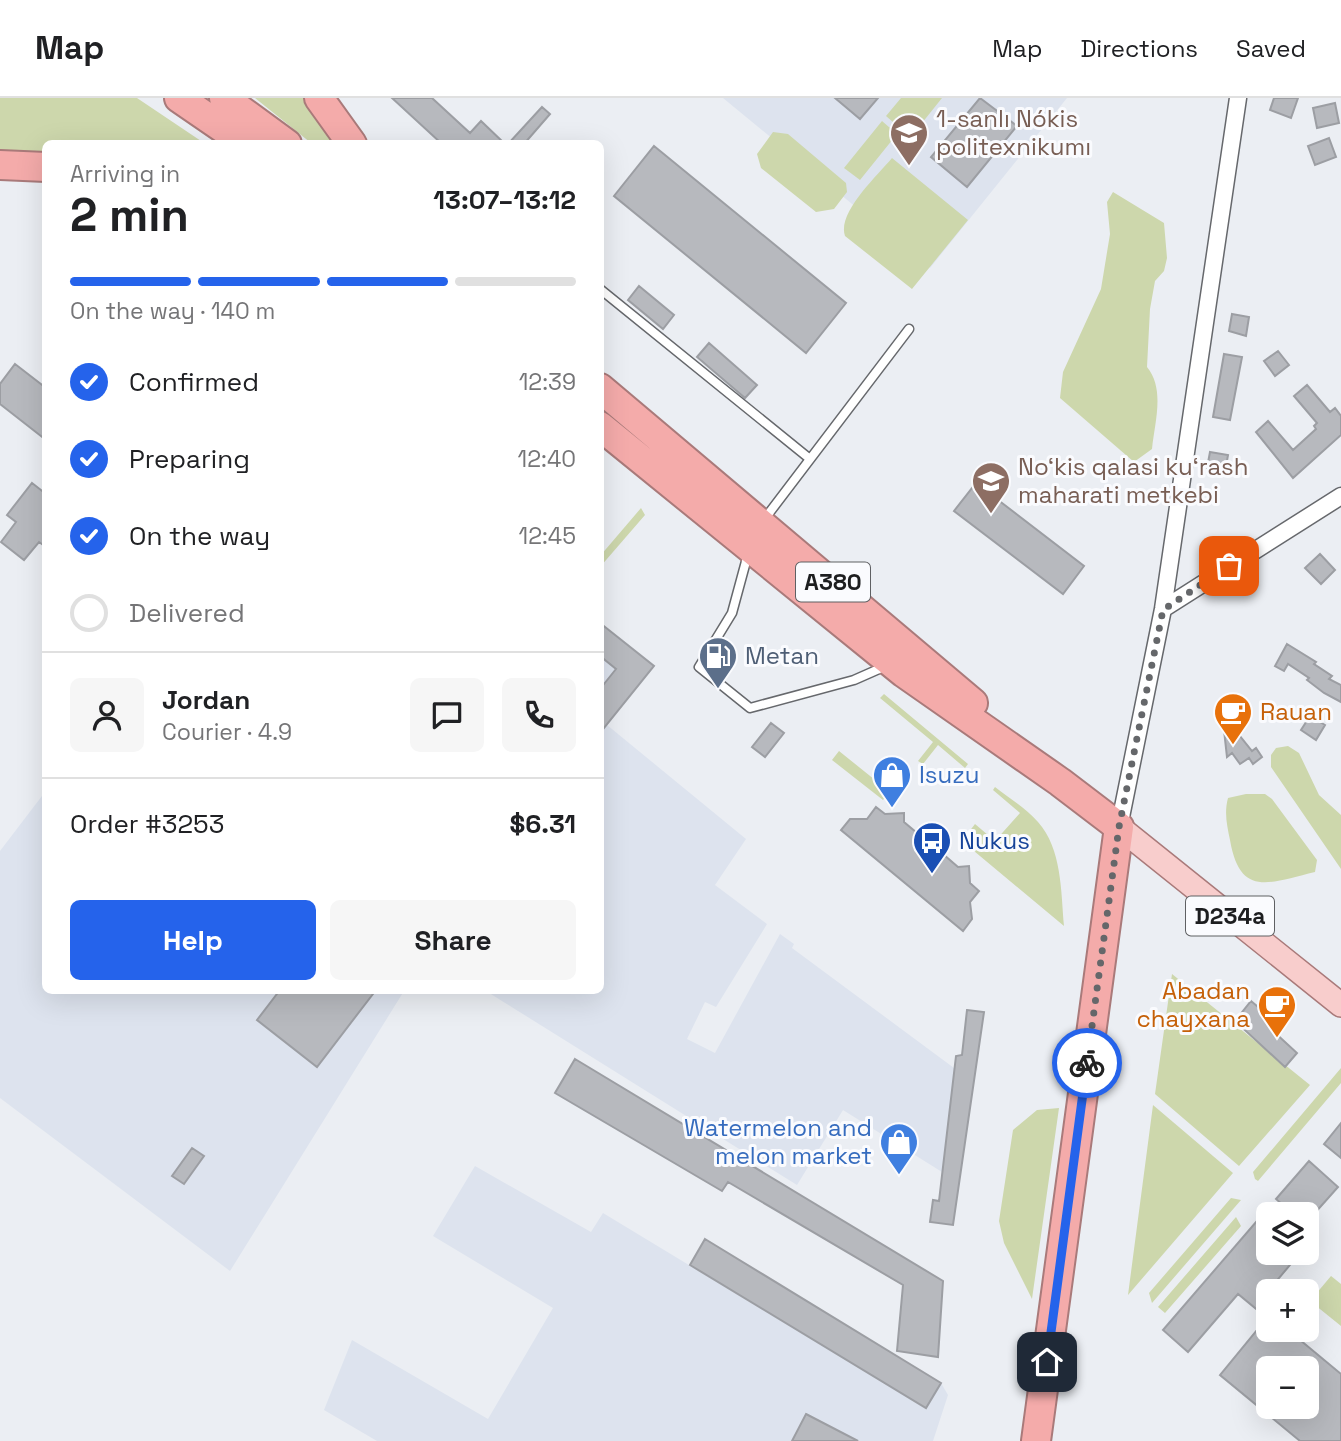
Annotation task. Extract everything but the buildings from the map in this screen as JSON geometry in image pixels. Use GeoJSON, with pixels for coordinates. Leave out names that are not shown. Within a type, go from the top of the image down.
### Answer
{"type":"FeatureCollection","features":[{"type":"Feature","properties":{"kind":"highway"},"geometry":{"type":"LineString","coordinates":[[179,98],[240,140]]}},
{"type":"Feature","properties":{"kind":"highway"},"geometry":{"type":"LineString","coordinates":[[224,98],[282,140]]}},
{"type":"Feature","properties":{"kind":"highway"},"geometry":{"type":"LineString","coordinates":[[319,98],[349,140]]}},
{"type":"Feature","properties":{"kind":"highway"},"geometry":{"type":"LineString","coordinates":[[0,165],[42,167]]}},
{"type":"Feature","properties":{"kind":"highway","name":"A380"},"geometry":{"type":"LineString","coordinates":[[604,392],[892,664],[1060,782],[1119,827]]}},
{"type":"Feature","properties":{"kind":"highway","name":"A380"},"geometry":{"type":"LineString","coordinates":[[604,429],[923,658],[1060,782]]}},
{"type":"Feature","properties":{"kind":"highway"},"geometry":{"type":"LineString","coordinates":[[1036,1441],[1119,827]]}},
{"type":"Feature","properties":{"kind":"main road","name":"D234a"},"geometry":{"type":"LineString","coordinates":[[1119,827],[1341,1005]]}},
{"type":"Feature","properties":{"kind":"street"},"geometry":{"type":"LineString","coordinates":[[1119,827],[1163,610],[1238,98]]}},
{"type":"Feature","properties":{"kind":"street"},"geometry":{"type":"LineString","coordinates":[[1163,610],[1341,496]]}},
{"type":"Feature","properties":{"kind":"lane"},"geometry":{"type":"LineString","coordinates":[[604,292],[810,460]]}},
{"type":"Feature","properties":{"kind":"lane"},"geometry":{"type":"LineString","coordinates":[[892,664],[854,680],[751,708],[699,667],[732,613],[755,535],[909,330]]}},
{"type":"Feature","properties":{"kind":"shaded area","name":"1-sanlı Nókis politexnikumı"},"geometry":{"type":"Polygon","coordinates":[[[723,98],[1067,98],[930,268],[723,98]]]}},
{"type":"Feature","properties":{"kind":"shaded area"},"geometry":{"type":"Polygon","coordinates":[[[604,626],[654,666],[607,725],[746,839],[715,885],[767,924],[716,1007],[705,1002],[687,1039],[715,1053],[780,934],[794,944],[792,948],[954,1068],[973,1071],[958,1193],[940,1191],[942,1172],[843,1110],[797,1185],[491,994],[604,994],[604,626]]]}},
{"type":"Feature","properties":{"kind":"shaded area"},"geometry":{"type":"Polygon","coordinates":[[[42,796],[42,994],[402,994],[230,1271],[0,1098],[0,851],[42,796]]]}},
{"type":"Feature","properties":{"kind":"shaded area"},"geometry":{"type":"Polygon","coordinates":[[[475,1166],[591,1232],[603,1213],[925,1408],[941,1383],[948,1395],[933,1441],[377,1441],[324,1410],[352,1340],[488,1419],[553,1308],[433,1236],[475,1166]]]}},
{"type":"Feature","properties":{"kind":"green space"},"geometry":{"type":"Polygon","coordinates":[[[0,98],[137,98],[200,140],[42,140],[42,153],[0,150],[0,98]]]}},
{"type":"Feature","properties":{"kind":"green space"},"geometry":{"type":"Polygon","coordinates":[[[255,98],[303,98],[333,140],[307,140],[255,98]]]}},
{"type":"Feature","properties":{"kind":"green space"},"geometry":{"type":"Polygon","coordinates":[[[901,98],[942,98],[918,128],[901,129],[886,116],[901,98]]]}},
{"type":"Feature","properties":{"kind":"green space"},"geometry":{"type":"Polygon","coordinates":[[[882,121],[897,134],[860,180],[844,168],[882,121]]]}},
{"type":"Feature","properties":{"kind":"green space"},"geometry":{"type":"Polygon","coordinates":[[[773,132],[788,134],[846,183],[847,192],[834,209],[816,212],[761,168],[757,154],[773,132]]]}},
{"type":"Feature","properties":{"kind":"green space"},"geometry":{"type":"Polygon","coordinates":[[[892,158],[968,220],[912,289],[845,236],[844,227],[852,206],[892,158]]]}},
{"type":"Feature","properties":{"kind":"green space"},"geometry":{"type":"Polygon","coordinates":[[[1113,192],[1164,223],[1167,258],[1164,271],[1155,281],[1150,309],[1147,367],[1153,376],[1157,395],[1152,449],[1134,462],[1060,398],[1063,372],[1101,289],[1110,234],[1107,202],[1113,192]]]}},
{"type":"Feature","properties":{"kind":"green space"},"geometry":{"type":"Polygon","coordinates":[[[641,508],[645,515],[604,562],[604,551],[641,508]]]}},
{"type":"Feature","properties":{"kind":"green space"},"geometry":{"type":"Polygon","coordinates":[[[884,694],[968,764],[965,768],[938,745],[923,764],[918,761],[933,742],[880,698],[884,694]]]}},
{"type":"Feature","properties":{"kind":"green space"},"geometry":{"type":"Polygon","coordinates":[[[1288,746],[1299,753],[1319,795],[1341,815],[1341,869],[1271,767],[1271,755],[1276,748],[1288,746]]]}},
{"type":"Feature","properties":{"kind":"green space"},"geometry":{"type":"Polygon","coordinates":[[[839,751],[890,792],[883,800],[832,760],[839,751]]]}},
{"type":"Feature","properties":{"kind":"green space"},"geometry":{"type":"Polygon","coordinates":[[[995,787],[1038,822],[1052,845],[1059,871],[1064,926],[962,841],[975,824],[995,841],[1020,813],[993,790],[995,787]]]}},
{"type":"Feature","properties":{"kind":"green space"},"geometry":{"type":"Polygon","coordinates":[[[1265,794],[1272,799],[1317,860],[1315,872],[1284,880],[1259,882],[1249,879],[1241,871],[1230,840],[1226,809],[1228,798],[1265,794]]]}},
{"type":"Feature","properties":{"kind":"green space"},"geometry":{"type":"Polygon","coordinates":[[[1172,974],[1310,1085],[1239,1166],[1155,1094],[1172,974]]]}},
{"type":"Feature","properties":{"kind":"green space"},"geometry":{"type":"Polygon","coordinates":[[[1341,1068],[1341,1083],[1258,1181],[1255,1179],[1253,1172],[1341,1068]]]}},
{"type":"Feature","properties":{"kind":"green space"},"geometry":{"type":"Polygon","coordinates":[[[1153,1105],[1233,1173],[1128,1295],[1153,1105]]]}},
{"type":"Feature","properties":{"kind":"green space"},"geometry":{"type":"Polygon","coordinates":[[[1059,1108],[1032,1299],[1004,1243],[999,1221],[1013,1130],[1037,1110],[1059,1108]]]}},
{"type":"Feature","properties":{"kind":"green space"},"geometry":{"type":"Polygon","coordinates":[[[1231,1198],[1241,1200],[1152,1303],[1149,1293],[1231,1198]]]}},
{"type":"Feature","properties":{"kind":"green space"},"geometry":{"type":"Polygon","coordinates":[[[1236,1217],[1241,1226],[1165,1313],[1158,1307],[1236,1217]]]}},
{"type":"Feature","properties":{"kind":"green space"},"geometry":{"type":"Polygon","coordinates":[[[1331,1276],[1341,1284],[1341,1326],[1319,1308],[1319,1290],[1331,1276]]]}},
{"type":"Feature","properties":{"kind":"way so far"},"geometry":{"type":"LineString","coordinates":[[1087,1063],[1119,827],[1163,610],[1229,566]]}},
{"type":"Feature","properties":{"kind":"place","name":"1-sanlı Nókis politexnikumı"},"geometry":{"type":"Point","coordinates":[909,167]}},
{"type":"Feature","properties":{"kind":"place","name":"Noʻkis qalasi kuʻrash maharati metkebi"},"geometry":{"type":"Point","coordinates":[991,515]}},
{"type":"Feature","properties":{"kind":"place","name":"Metan"},"geometry":{"type":"Point","coordinates":[718,690]}},
{"type":"Feature","properties":{"kind":"place","name":"Rauan"},"geometry":{"type":"Point","coordinates":[1233,746]}},
{"type":"Feature","properties":{"kind":"place","name":"Isuzu"},"geometry":{"type":"Point","coordinates":[892,809]}},
{"type":"Feature","properties":{"kind":"place","name":"Nukus"},"geometry":{"type":"Point","coordinates":[932,875]}},
{"type":"Feature","properties":{"kind":"place","name":"Abadan chayxana"},"geometry":{"type":"Point","coordinates":[1277,1039]}},
{"type":"Feature","properties":{"kind":"place","name":"Watermelon and melon market"},"geometry":{"type":"Point","coordinates":[899,1176]}},
{"type":"Feature","properties":{"kind":"route"},"geometry":{"type":"LineString","coordinates":[[1047,1362],[1087,1063]]}}]}
